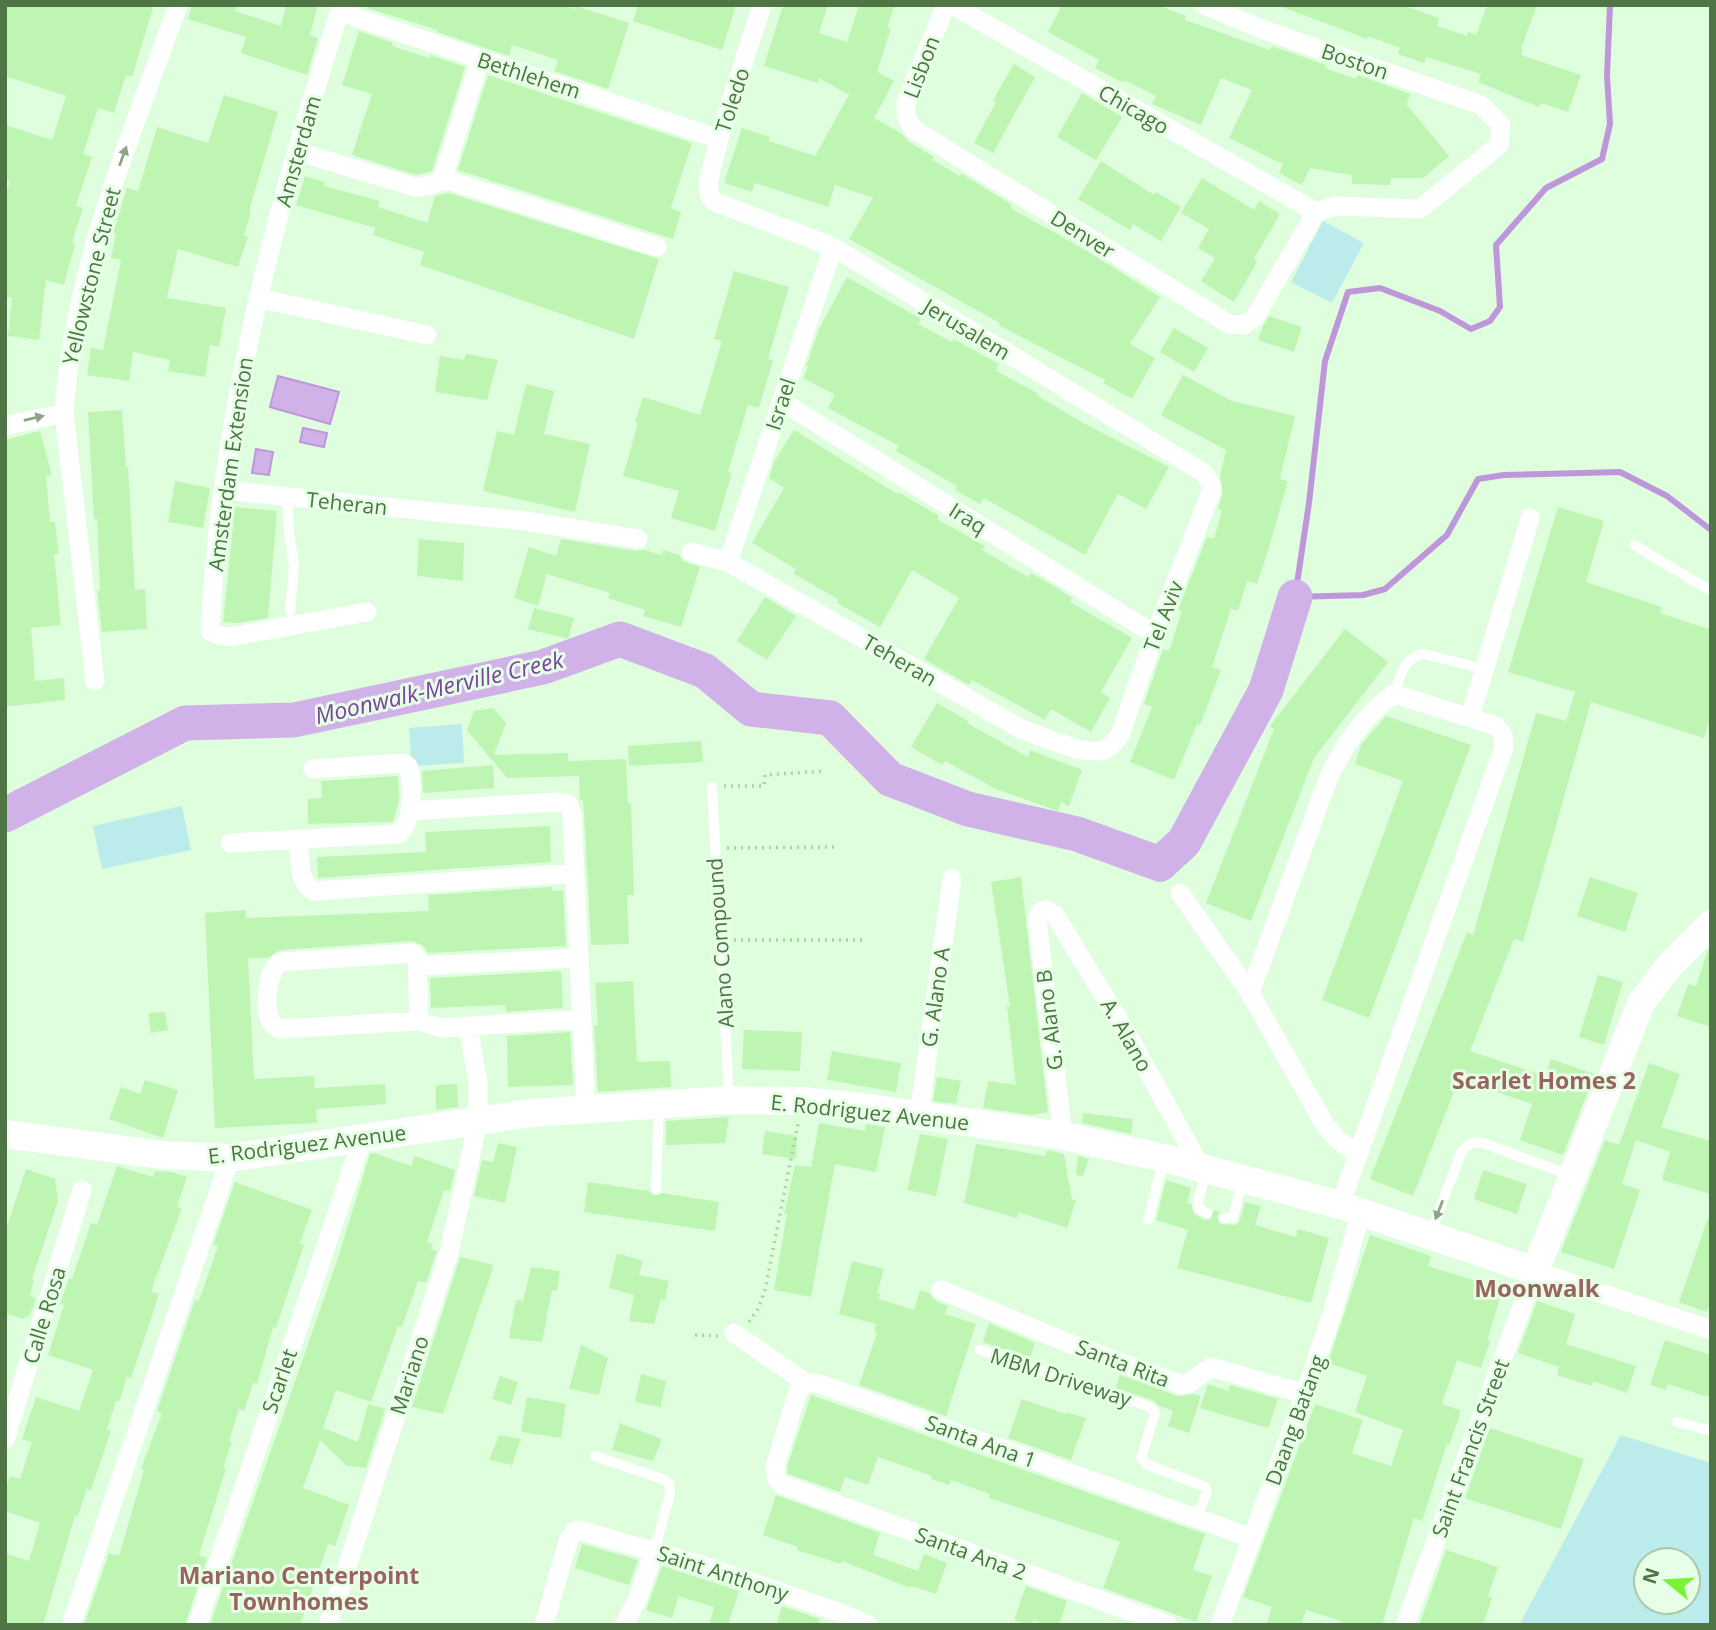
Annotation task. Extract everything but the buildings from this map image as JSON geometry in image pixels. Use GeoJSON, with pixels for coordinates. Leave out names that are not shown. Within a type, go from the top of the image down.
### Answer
{"type":"FeatureCollection","features":[{"type":"Feature","properties":{"kind":"main road"},"geometry":{"type":"LineString","coordinates":[[1535,1271],[1641,1003],[1670,965],[1711,925]]}},
{"type":"Feature","properties":{"kind":"main road","name":"E. Rodriguez Avenue"},"geometry":{"type":"LineString","coordinates":[[5,1134],[162,1155],[230,1158],[530,1113],[729,1100],[802,1101],[1063,1136],[1203,1167],[1351,1209],[1535,1271]]}},
{"type":"Feature","properties":{"kind":"street","name":"Yellowstone Street"},"geometry":{"type":"LineString","coordinates":[[95,681],[64,413],[71,344],[111,192],[178,5]]}},
{"type":"Feature","properties":{"kind":"street","name":"Toledo"},"geometry":{"type":"LineString","coordinates":[[710,197],[708,183],[719,139],[762,5]]}},
{"type":"Feature","properties":{"kind":"street","name":"Lisbon"},"geometry":{"type":"LineString","coordinates":[[913,129],[906,116],[906,102],[946,5]]}},
{"type":"Feature","properties":{"kind":"street","name":"Chicago"},"geometry":{"type":"LineString","coordinates":[[952,5],[1316,212]]}},
{"type":"Feature","properties":{"kind":"street","name":"Boston"},"geometry":{"type":"LineString","coordinates":[[1203,5],[1264,30],[1480,105],[1501,125],[1499,145],[1420,209],[1335,206],[1316,212]]}},
{"type":"Feature","properties":{"kind":"street","name":"Bethlehem"},"geometry":{"type":"LineString","coordinates":[[341,9],[719,139]]}},
{"type":"Feature","properties":{"kind":"street","name":"Amsterdam"},"geometry":{"type":"LineString","coordinates":[[258,298],[297,150],[341,9]]}},
{"type":"Feature","properties":{"kind":"street"},"geometry":{"type":"LineString","coordinates":[[442,181],[480,59]]}},
{"type":"Feature","properties":{"kind":"street","name":"Denver"},"geometry":{"type":"LineString","coordinates":[[913,129],[1230,324],[1243,325],[1255,317],[1316,212]]}},
{"type":"Feature","properties":{"kind":"street"},"geometry":{"type":"LineString","coordinates":[[306,154],[414,187],[428,187],[442,181],[451,181],[657,247]]}},
{"type":"Feature","properties":{"kind":"street","name":"Jerusalem"},"geometry":{"type":"LineString","coordinates":[[710,197],[721,206],[833,247],[1204,473],[1211,485]]}},
{"type":"Feature","properties":{"kind":"street","name":"Israel"},"geometry":{"type":"LineString","coordinates":[[728,562],[833,247]]}},
{"type":"Feature","properties":{"kind":"street"},"geometry":{"type":"LineString","coordinates":[[258,298],[427,335]]}},
{"type":"Feature","properties":{"kind":"street","name":"Amsterdam Extension"},"geometry":{"type":"LineString","coordinates":[[258,298],[223,490],[214,558],[210,631],[229,637],[367,612]]}},
{"type":"Feature","properties":{"kind":"street","name":"Iraq"},"geometry":{"type":"LineString","coordinates":[[781,401],[1155,635]]}},
{"type":"Feature","properties":{"kind":"street"},"geometry":{"type":"LineString","coordinates":[[5,426],[64,413]]}},
{"type":"Feature","properties":{"kind":"street","name":"Tel Aviv"},"geometry":{"type":"LineString","coordinates":[[1112,745],[1120,735],[1155,635],[1210,500],[1211,485]]}},
{"type":"Feature","properties":{"kind":"street","name":"Teheran"},"geometry":{"type":"LineString","coordinates":[[223,490],[525,521],[638,539]]}},
{"type":"Feature","properties":{"kind":"street"},"geometry":{"type":"LineString","coordinates":[[1250,993],[1328,779],[1342,749],[1366,717],[1394,694],[1470,717],[1530,518]]}},
{"type":"Feature","properties":{"kind":"street","name":"Teheran"},"geometry":{"type":"LineString","coordinates":[[691,552],[728,562],[1021,729],[1087,750],[1103,750],[1112,745]]}},
{"type":"Feature","properties":{"kind":"street","name":"Daang Batang"},"geometry":{"type":"LineString","coordinates":[[1220,1625],[1332,1314],[1351,1209],[1357,1154],[1401,1040],[1504,747],[1503,735],[1496,726],[1470,717]]}},
{"type":"Feature","properties":{"kind":"street"},"geometry":{"type":"LineString","coordinates":[[230,843],[398,834],[408,824],[408,766],[402,763],[313,769]]}},
{"type":"Feature","properties":{"kind":"street"},"geometry":{"type":"LineString","coordinates":[[410,811],[556,802],[568,804],[572,815],[586,1108]]}},
{"type":"Feature","properties":{"kind":"street"},"geometry":{"type":"LineString","coordinates":[[299,841],[302,878],[306,887],[314,891],[575,873]]}},
{"type":"Feature","properties":{"kind":"street","name":"G. Alano A"},"geometry":{"type":"LineString","coordinates":[[919,1115],[952,879]]}},
{"type":"Feature","properties":{"kind":"street"},"geometry":{"type":"LineString","coordinates":[[1180,893],[1250,993],[1320,1118],[1337,1139],[1357,1154]]}},
{"type":"Feature","properties":{"kind":"street","name":"G. Alano B"},"geometry":{"type":"LineString","coordinates":[[1046,910],[1040,912],[1037,920],[1063,1136]]}},
{"type":"Feature","properties":{"kind":"street","name":"A. Alano"},"geometry":{"type":"LineString","coordinates":[[1046,910],[1055,915],[1203,1167]]}},
{"type":"Feature","properties":{"kind":"street"},"geometry":{"type":"LineString","coordinates":[[419,1021],[418,966],[413,953],[281,962],[274,966],[269,979],[268,1013],[272,1024],[280,1029],[419,1021],[440,1028],[582,1019]]}},
{"type":"Feature","properties":{"kind":"street"},"geometry":{"type":"LineString","coordinates":[[418,966],[579,958]]}},
{"type":"Feature","properties":{"kind":"street","name":"Mariano"},"geometry":{"type":"LineString","coordinates":[[328,1625],[449,1252],[478,1122],[478,1083],[468,1026]]}},
{"type":"Feature","properties":{"kind":"street","name":"Scarlet"},"geometry":{"type":"LineString","coordinates":[[197,1625],[363,1137]]}},
{"type":"Feature","properties":{"kind":"street"},"geometry":{"type":"LineString","coordinates":[[71,1625],[230,1158]]}},
{"type":"Feature","properties":{"kind":"street","name":"Calle Rosa"},"geometry":{"type":"LineString","coordinates":[[5,1440],[82,1190]]}},
{"type":"Feature","properties":{"kind":"street","name":"E. Rodriguez Avenue"},"geometry":{"type":"LineString","coordinates":[[1535,1271],[1711,1330]]}},
{"type":"Feature","properties":{"kind":"street","name":"Saint Francis Street"},"geometry":{"type":"LineString","coordinates":[[1405,1625],[1535,1271]]}},
{"type":"Feature","properties":{"kind":"street","name":"Santa Rita"},"geometry":{"type":"LineString","coordinates":[[941,1290],[1068,1343],[1182,1385],[1188,1384],[1211,1367],[1305,1394]]}},
{"type":"Feature","properties":{"kind":"street"},"geometry":{"type":"LineString","coordinates":[[734,1333],[806,1383]]}},
{"type":"Feature","properties":{"kind":"street","name":"Santa Ana 1"},"geometry":{"type":"LineString","coordinates":[[806,1383],[817,1382],[1252,1538]]}},
{"type":"Feature","properties":{"kind":"street","name":"Santa Ana 2"},"geometry":{"type":"LineString","coordinates":[[806,1383],[798,1391],[775,1466],[776,1478],[788,1487],[1168,1625]]}},
{"type":"Feature","properties":{"kind":"street","name":"Saint Anthony"},"geometry":{"type":"LineString","coordinates":[[544,1625],[568,1541],[575,1531],[585,1530],[835,1611],[869,1625]]}},
{"type":"Feature","properties":{"kind":"street"},"geometry":{"type":"LineString","coordinates":[[624,1625],[637,1600],[654,1551]]}},
{"type":"Feature","properties":{"kind":"lane"},"geometry":{"type":"LineString","coordinates":[[287,497],[294,565],[290,611]]}},
{"type":"Feature","properties":{"kind":"lane"},"geometry":{"type":"LineString","coordinates":[[1634,545],[1711,592]]}},
{"type":"Feature","properties":{"kind":"lane"},"geometry":{"type":"LineString","coordinates":[[1394,694],[1403,669],[1408,660],[1415,656],[1423,654],[1485,669]]}},
{"type":"Feature","properties":{"kind":"lane","name":"Alano Compound"},"geometry":{"type":"LineString","coordinates":[[712,787],[729,1100]]}},
{"type":"Feature","properties":{"kind":"lane"},"geometry":{"type":"LineString","coordinates":[[656,1189],[659,1104]]}},
{"type":"Feature","properties":{"kind":"lane"},"geometry":{"type":"LineString","coordinates":[[1430,1235],[1467,1144],[1476,1142],[1574,1173]]}},
{"type":"Feature","properties":{"kind":"lane"},"geometry":{"type":"LineString","coordinates":[[1147,1220],[1164,1158]]}},
{"type":"Feature","properties":{"kind":"lane"},"geometry":{"type":"LineString","coordinates":[[1203,1167],[1198,1208],[1207,1213]]}},
{"type":"Feature","properties":{"kind":"lane"},"geometry":{"type":"LineString","coordinates":[[1224,1218],[1233,1218],[1242,1179]]}},
{"type":"Feature","properties":{"kind":"lane","name":"MBM Driveway"},"geometry":{"type":"LineString","coordinates":[[980,1350],[1150,1406],[1155,1413],[1154,1422],[1141,1458],[1146,1464],[1205,1487],[1207,1491],[1197,1518]]}},
{"type":"Feature","properties":{"kind":"lane"},"geometry":{"type":"LineString","coordinates":[[1677,1422],[1711,1432]]}},
{"type":"Feature","properties":{"kind":"lane"},"geometry":{"type":"LineString","coordinates":[[595,1456],[662,1479],[669,1484],[670,1494],[654,1551]]}},
{"type":"Feature","properties":{"kind":"path"},"geometry":{"type":"LineString","coordinates":[[712,787],[765,786],[765,775],[822,771]]}},
{"type":"Feature","properties":{"kind":"path"},"geometry":{"type":"LineString","coordinates":[[714,848],[839,847]]}},
{"type":"Feature","properties":{"kind":"path"},"geometry":{"type":"LineString","coordinates":[[721,940],[864,940]]}},
{"type":"Feature","properties":{"kind":"path"},"geometry":{"type":"LineString","coordinates":[[695,1335],[734,1333],[742,1330],[762,1300],[802,1101]]}},
{"type":"Feature","properties":{"kind":"shaded area"},"geometry":{"type":"Polygon","coordinates":[[[1323,221],[1364,243],[1332,303],[1291,282],[1323,221]]]}},
{"type":"Feature","properties":{"kind":"shaded area"},"geometry":{"type":"Polygon","coordinates":[[[278,376],[339,392],[330,424],[270,407],[278,376]]]}},
{"type":"Feature","properties":{"kind":"shaded area"},"geometry":{"type":"Polygon","coordinates":[[[303,428],[327,433],[324,447],[300,442],[303,428]]]}},
{"type":"Feature","properties":{"kind":"shaded area"},"geometry":{"type":"Polygon","coordinates":[[[256,449],[273,452],[269,475],[252,473],[256,449]]]}},
{"type":"Feature","properties":{"kind":"shaded area"},"geometry":{"type":"Polygon","coordinates":[[[462,724],[464,763],[412,766],[409,728],[462,724]]]}},
{"type":"Feature","properties":{"kind":"shaded area"},"geometry":{"type":"Polygon","coordinates":[[[182,806],[191,850],[102,869],[93,826],[182,806]]]}},
{"type":"Feature","properties":{"kind":"shaded area"},"geometry":{"type":"Polygon","coordinates":[[[1621,1435],[1711,1463],[1711,1625],[1519,1625],[1621,1435]]]}},
{"type":"Feature","properties":{"kind":"waterway","name":"Moonwalk-Merville Creek"},"geometry":{"type":"LineString","coordinates":[[1610,5],[1607,76],[1610,124],[1602,159],[1546,188],[1496,245],[1500,307],[1490,321],[1471,329],[1440,311],[1380,288],[1348,292],[1325,361],[1295,597],[1363,595],[1385,589],[1447,535],[1478,479],[1504,475],[1620,472],[1667,496],[1711,530]]}},
{"type":"Feature","properties":{"kind":"waterway","name":"Moonwalk-Merville Creek"},"geometry":{"type":"LineString","coordinates":[[5,815],[185,723],[294,720],[543,667],[620,639],[705,671],[751,709],[830,718],[890,779],[968,809],[1077,834],[1160,864],[1184,842],[1266,690],[1295,597]]}},
{"type":"Feature","properties":{"kind":"district","name":"Scarlet Homes 2"},"geometry":{"type":"Point","coordinates":[1544,1080]}},
{"type":"Feature","properties":{"kind":"district","name":"Moonwalk"},"geometry":{"type":"Point","coordinates":[1537,1287]}},
{"type":"Feature","properties":{"kind":"district","name":"Mariano Centerpoint Townhomes"},"geometry":{"type":"Point","coordinates":[299,1588]}}]}
